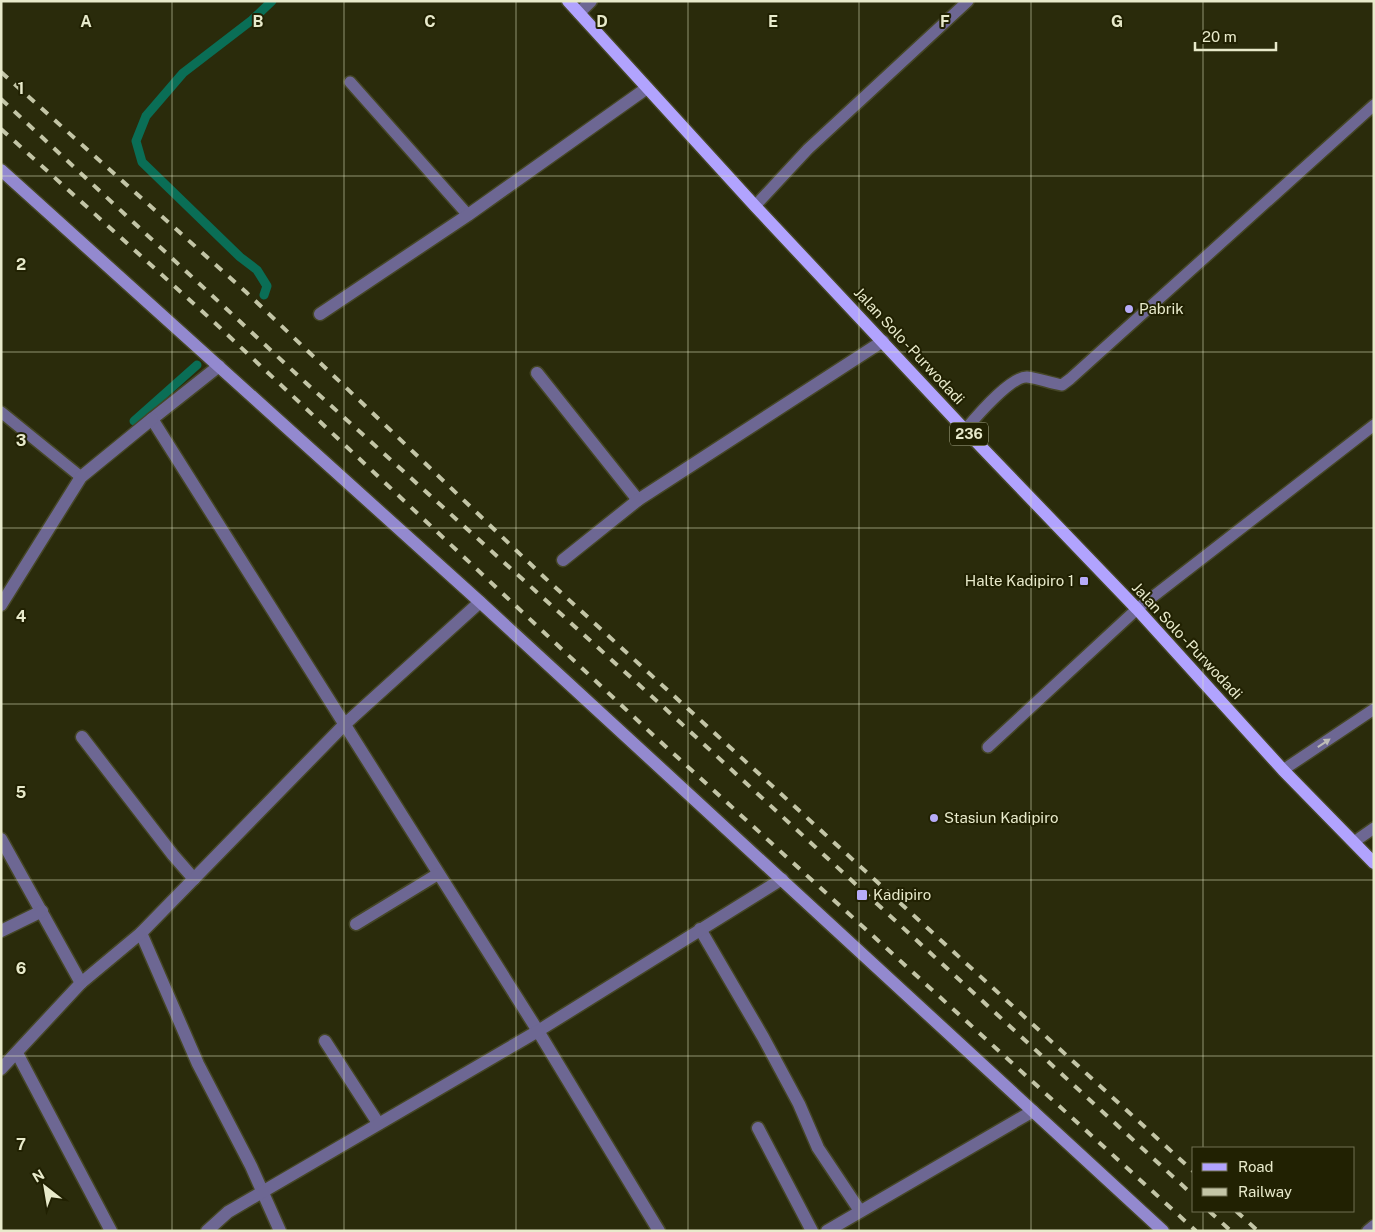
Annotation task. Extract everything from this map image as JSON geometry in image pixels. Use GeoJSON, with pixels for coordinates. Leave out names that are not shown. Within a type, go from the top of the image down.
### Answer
{"type":"FeatureCollection","features":[{"type":"Feature","properties":{"kind":"main road","name":"Jalan Solo - Purwodadi"},"geometry":{"type":"LineString","coordinates":[[568,1],[755,206],[965,430],[1137,609],[1283,770],[1374,863]]}},
{"type":"Feature","properties":{"kind":"street"},"geometry":{"type":"LineString","coordinates":[[579,13],[591,1]]}},
{"type":"Feature","properties":{"kind":"street"},"geometry":{"type":"LineString","coordinates":[[320,314],[468,215],[648,88]]}},
{"type":"Feature","properties":{"kind":"street"},"geometry":{"type":"LineString","coordinates":[[1,170],[480,602],[1163,1231]]}},
{"type":"Feature","properties":{"kind":"street"},"geometry":{"type":"LineString","coordinates":[[563,560],[638,500],[883,341]]}},
{"type":"Feature","properties":{"kind":"street"},"geometry":{"type":"LineString","coordinates":[[1,606],[81,477],[219,366]]}},
{"type":"Feature","properties":{"kind":"street"},"geometry":{"type":"LineString","coordinates":[[537,373],[638,500]]}},
{"type":"Feature","properties":{"kind":"street"},"geometry":{"type":"LineString","coordinates":[[152,419],[538,1031],[659,1231]]}},
{"type":"Feature","properties":{"kind":"street"},"geometry":{"type":"LineString","coordinates":[[1,1069],[81,984],[142,933],[344,725],[480,602]]}},
{"type":"Feature","properties":{"kind":"street"},"geometry":{"type":"LineString","coordinates":[[82,737],[173,855],[194,879]]}},
{"type":"Feature","properties":{"kind":"street"},"geometry":{"type":"LineString","coordinates":[[1,839],[81,984]]}},
{"type":"Feature","properties":{"kind":"street"},"geometry":{"type":"LineString","coordinates":[[356,924],[438,874]]}},
{"type":"Feature","properties":{"kind":"street"},"geometry":{"type":"LineString","coordinates":[[207,1231],[228,1212],[538,1031],[782,879]]}},
{"type":"Feature","properties":{"kind":"street"},"geometry":{"type":"LineString","coordinates":[[1,931],[42,911]]}},
{"type":"Feature","properties":{"kind":"street"},"geometry":{"type":"LineString","coordinates":[[700,930],[763,1037],[799,1104],[818,1148],[860,1211]]}},
{"type":"Feature","properties":{"kind":"street"},"geometry":{"type":"LineString","coordinates":[[142,933],[198,1064],[251,1166],[280,1231]]}},
{"type":"Feature","properties":{"kind":"street"},"geometry":{"type":"LineString","coordinates":[[325,1041],[378,1123]]}},
{"type":"Feature","properties":{"kind":"street"},"geometry":{"type":"LineString","coordinates":[[17,1053],[111,1231]]}},
{"type":"Feature","properties":{"kind":"street"},"geometry":{"type":"LineString","coordinates":[[827,1231],[1033,1110]]}},
{"type":"Feature","properties":{"kind":"street"},"geometry":{"type":"LineString","coordinates":[[758,1128],[812,1231]]}},
{"type":"Feature","properties":{"kind":"street"},"geometry":{"type":"LineString","coordinates":[[1368,1231],[1374,1226]]}},
{"type":"Feature","properties":{"kind":"lane"},"geometry":{"type":"LineString","coordinates":[[755,206],[808,149],[968,1]]}},
{"type":"Feature","properties":{"kind":"lane"},"geometry":{"type":"LineString","coordinates":[[350,82],[468,215]]}},
{"type":"Feature","properties":{"kind":"lane"},"geometry":{"type":"LineString","coordinates":[[965,430],[985,406],[1014,382],[1025,377],[1062,385],[1070,379],[1374,105]]}},
{"type":"Feature","properties":{"kind":"lane"},"geometry":{"type":"LineString","coordinates":[[1,412],[81,477]]}},
{"type":"Feature","properties":{"kind":"lane"},"geometry":{"type":"LineString","coordinates":[[988,747],[1137,609],[1374,425]]}},
{"type":"Feature","properties":{"kind":"lane"},"geometry":{"type":"LineString","coordinates":[[1283,770],[1374,709]]}},
{"type":"Feature","properties":{"kind":"lane"},"geometry":{"type":"LineString","coordinates":[[1354,842],[1374,828]]}},
{"type":"Feature","properties":{"kind":"waterway"},"geometry":{"type":"LineString","coordinates":[[264,295],[267,286],[257,270],[240,257],[142,162],[136,141],[146,116],[183,73],[252,20],[272,1]]}},
{"type":"Feature","properties":{"kind":"waterway"},"geometry":{"type":"LineString","coordinates":[[134,421],[197,365]]}},
{"type":"Feature","properties":{"kind":"railway"},"geometry":{"type":"LineString","coordinates":[[1,72],[246,292],[544,577],[1192,1170]]}},
{"type":"Feature","properties":{"kind":"railway"},"geometry":{"type":"LineString","coordinates":[[1,99],[306,383],[658,702],[1192,1194]]}},
{"type":"Feature","properties":{"kind":"railway"},"geometry":{"type":"LineString","coordinates":[[1,129],[215,323],[652,734],[1196,1231]]}},
{"type":"Feature","properties":{"kind":"railway"},"geometry":{"type":"LineString","coordinates":[[1210,1212],[1231,1231]]}},
{"type":"Feature","properties":{"kind":"railway"},"geometry":{"type":"LineString","coordinates":[[1237,1212],[1258,1231]]}},
{"type":"Feature","properties":{"kind":"place","name":"Pabrik"},"geometry":{"type":"Point","coordinates":[1129,309]}},
{"type":"Feature","properties":{"kind":"place","name":"Halte Kadipiro 1"},"geometry":{"type":"Point","coordinates":[1084,581]}},
{"type":"Feature","properties":{"kind":"place","name":"Stasiun Kadipiro"},"geometry":{"type":"Point","coordinates":[934,818]}},
{"type":"Feature","properties":{"kind":"place","name":"Kadipiro"},"geometry":{"type":"Point","coordinates":[862,895]}}]}
